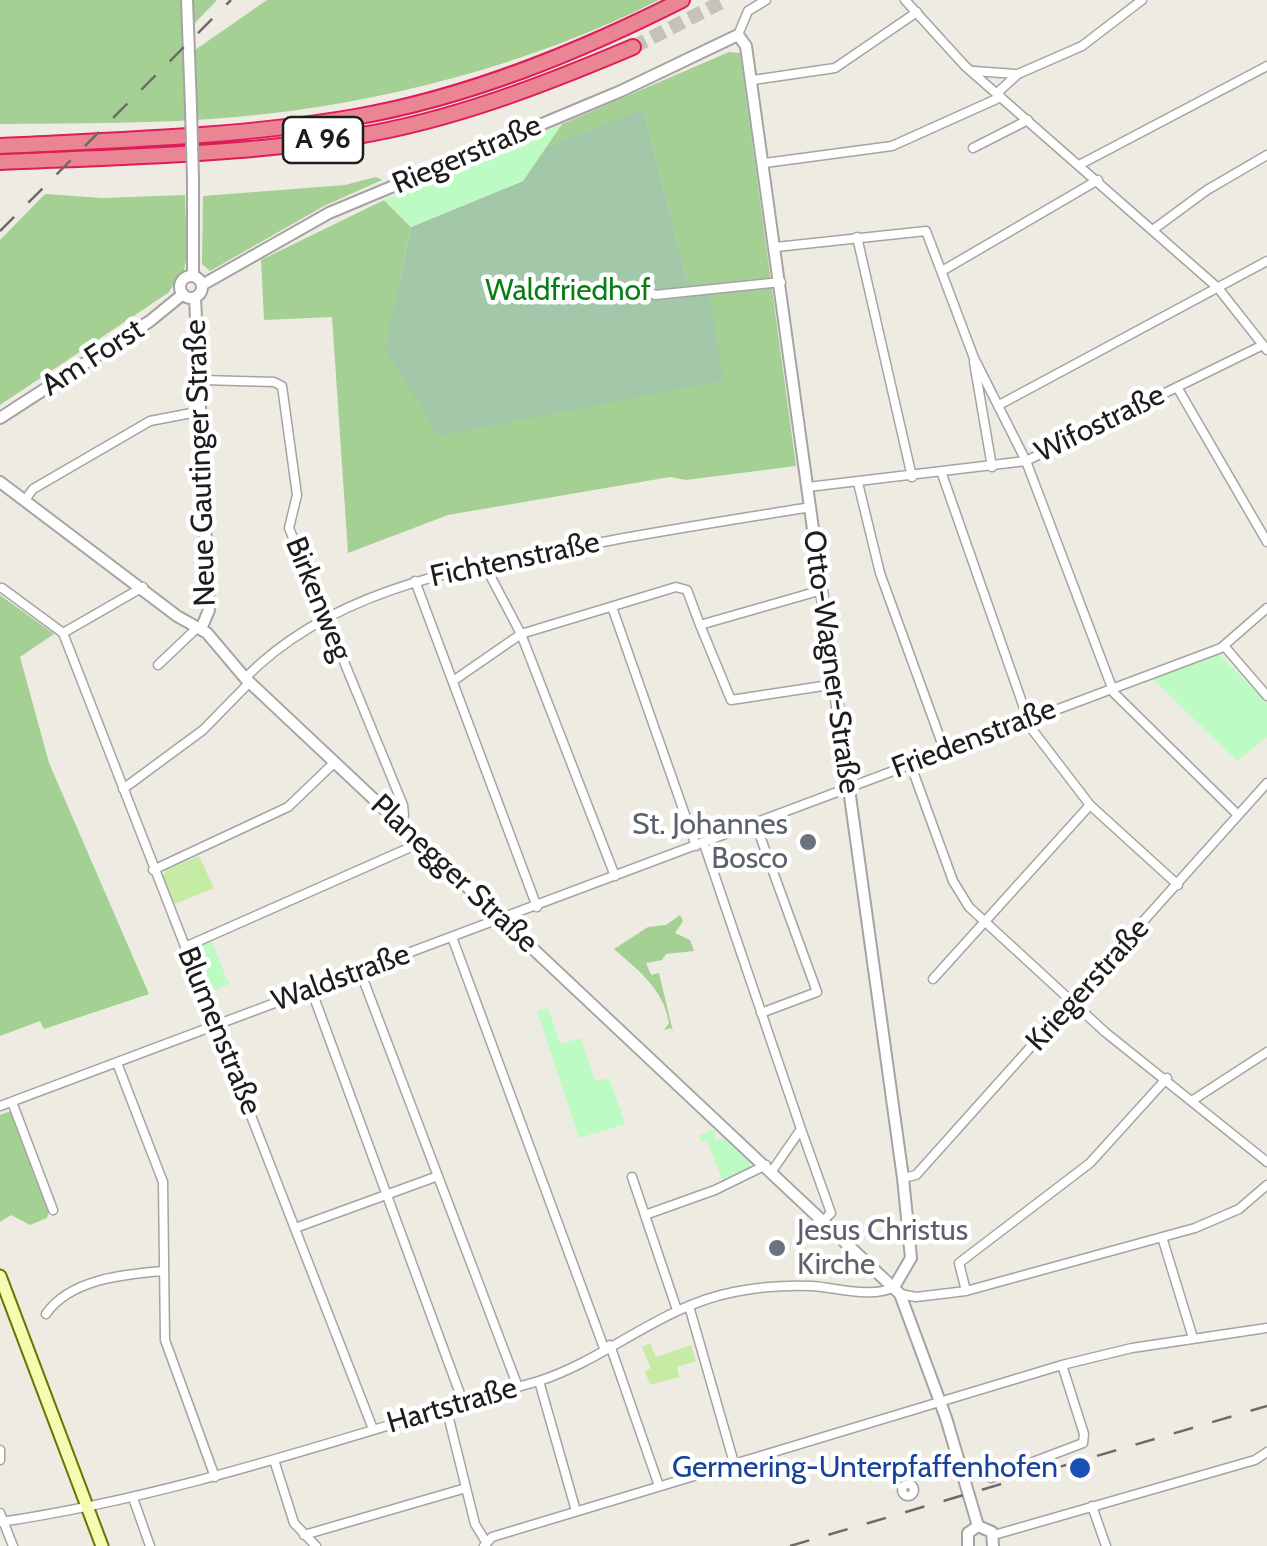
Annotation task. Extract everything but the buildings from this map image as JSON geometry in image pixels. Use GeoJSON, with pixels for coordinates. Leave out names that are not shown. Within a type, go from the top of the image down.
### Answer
{"type":"FeatureCollection","features":[{"type":"Feature","properties":{"kind":"highway","name":"A 96"},"geometry":{"type":"LineString","coordinates":[[0,146],[276,128],[418,103],[548,62],[682,0]]}},
{"type":"Feature","properties":{"kind":"highway","name":"A 96"},"geometry":{"type":"LineString","coordinates":[[0,162],[199,154],[360,135],[494,101],[633,47]]}},
{"type":"Feature","properties":{"kind":"main road"},"geometry":{"type":"LineString","coordinates":[[0,1276],[102,1546]]}},
{"type":"Feature","properties":{"kind":"street","name":"Neue Gautinger Straße"},"geometry":{"type":"LineString","coordinates":[[186,0],[193,180],[192,276],[202,285],[189,295]]}},
{"type":"Feature","properties":{"kind":"street"},"geometry":{"type":"LineString","coordinates":[[738,35],[746,6],[766,0]]}},
{"type":"Feature","properties":{"kind":"street"},"geometry":{"type":"LineString","coordinates":[[753,80],[830,70],[922,0]]}},
{"type":"Feature","properties":{"kind":"street"},"geometry":{"type":"LineString","coordinates":[[765,163],[892,146],[999,95],[1018,74],[1070,53],[1142,0]]}},
{"type":"Feature","properties":{"kind":"street"},"geometry":{"type":"LineString","coordinates":[[911,6],[970,70],[1218,288],[1265,348]]}},
{"type":"Feature","properties":{"kind":"street","name":"Otto-Wagner-Straße"},"geometry":{"type":"LineString","coordinates":[[738,35],[749,52],[903,1178],[910,1258],[897,1290]]}},
{"type":"Feature","properties":{"kind":"street","name":"Riegerstraße"},"geometry":{"type":"LineString","coordinates":[[202,285],[329,214],[621,91],[738,35]]}},
{"type":"Feature","properties":{"kind":"street"},"geometry":{"type":"LineString","coordinates":[[1081,164],[1267,66]]}},
{"type":"Feature","properties":{"kind":"street"},"geometry":{"type":"LineString","coordinates":[[970,70],[1018,74]]}},
{"type":"Feature","properties":{"kind":"street"},"geometry":{"type":"LineString","coordinates":[[973,148],[1028,120]]}},
{"type":"Feature","properties":{"kind":"street"},"geometry":{"type":"LineString","coordinates":[[1154,229],[1207,190],[1267,155]]}},
{"type":"Feature","properties":{"kind":"street"},"geometry":{"type":"LineString","coordinates":[[942,271],[991,246],[1098,180]]}},
{"type":"Feature","properties":{"kind":"street"},"geometry":{"type":"LineString","coordinates":[[776,248],[926,231],[974,358],[1026,461],[1112,687],[1180,763],[1238,815]]}},
{"type":"Feature","properties":{"kind":"street"},"geometry":{"type":"LineString","coordinates":[[857,237],[912,478]]}},
{"type":"Feature","properties":{"kind":"street"},"geometry":{"type":"LineString","coordinates":[[999,405],[1267,261]]}},
{"type":"Feature","properties":{"kind":"street","name":"Neue Gautinger Straße"},"geometry":{"type":"LineString","coordinates":[[192,276],[183,280],[189,295],[202,380],[209,610],[199,628]]}},
{"type":"Feature","properties":{"kind":"street"},"geometry":{"type":"LineString","coordinates":[[648,292],[655,295],[780,282]]}},
{"type":"Feature","properties":{"kind":"street","name":"Am Forst"},"geometry":{"type":"LineString","coordinates":[[0,418],[189,295]]}},
{"type":"Feature","properties":{"kind":"street","name":"Wifostraße"},"geometry":{"type":"LineString","coordinates":[[808,487],[912,478],[1026,461],[1265,348]]}},
{"type":"Feature","properties":{"kind":"street"},"geometry":{"type":"LineString","coordinates":[[974,358],[992,468]]}},
{"type":"Feature","properties":{"kind":"street","name":"Birkenweg"},"geometry":{"type":"LineString","coordinates":[[202,380],[274,382],[282,386],[297,494],[289,528],[403,805],[399,823]]}},
{"type":"Feature","properties":{"kind":"street"},"geometry":{"type":"LineString","coordinates":[[1177,387],[1267,542]]}},
{"type":"Feature","properties":{"kind":"street"},"geometry":{"type":"LineString","coordinates":[[24,500],[32,489],[150,422],[202,411]]}},
{"type":"Feature","properties":{"kind":"street"},"geometry":{"type":"LineString","coordinates":[[942,474],[1027,718],[1056,766],[1090,805],[1178,885]]}},
{"type":"Feature","properties":{"kind":"street","name":"Planegger Straße"},"geometry":{"type":"LineString","coordinates":[[0,482],[199,628],[247,680],[897,1290]]}},
{"type":"Feature","properties":{"kind":"street"},"geometry":{"type":"LineString","coordinates":[[858,483],[880,573],[944,750]]}},
{"type":"Feature","properties":{"kind":"street","name":"Fichtenstraße"},"geometry":{"type":"LineString","coordinates":[[123,789],[188,742],[285,640],[325,616],[415,581],[484,564],[811,507]]}},
{"type":"Feature","properties":{"kind":"street"},"geometry":{"type":"LineString","coordinates":[[484,564],[521,634],[615,876]]}},
{"type":"Feature","properties":{"kind":"street"},"geometry":{"type":"LineString","coordinates":[[415,581],[537,907]]}},
{"type":"Feature","properties":{"kind":"street"},"geometry":{"type":"LineString","coordinates":[[2,588],[63,633],[142,587]]}},
{"type":"Feature","properties":{"kind":"street"},"geometry":{"type":"LineString","coordinates":[[453,681],[521,634],[683,587],[731,700],[836,684]]}},
{"type":"Feature","properties":{"kind":"street"},"geometry":{"type":"LineString","coordinates":[[700,625],[822,590]]}},
{"type":"Feature","properties":{"kind":"street"},"geometry":{"type":"LineString","coordinates":[[612,607],[831,1213],[823,1221]]}},
{"type":"Feature","properties":{"kind":"street","name":"Friedenstraße"},"geometry":{"type":"LineString","coordinates":[[502,918],[1224,646],[1267,608]]}},
{"type":"Feature","properties":{"kind":"street"},"geometry":{"type":"LineString","coordinates":[[158,664],[199,628]]}},
{"type":"Feature","properties":{"kind":"street","name":"Blumenstraße"},"geometry":{"type":"LineString","coordinates":[[63,633],[298,1227],[373,1429]]}},
{"type":"Feature","properties":{"kind":"street"},"geometry":{"type":"LineString","coordinates":[[1224,646],[1267,696]]}},
{"type":"Feature","properties":{"kind":"street"},"geometry":{"type":"LineString","coordinates":[[154,870],[288,808],[335,762]]}},
{"type":"Feature","properties":{"kind":"street"},"geometry":{"type":"LineString","coordinates":[[910,763],[956,888],[984,922],[1073,1004],[1267,1162]]}},
{"type":"Feature","properties":{"kind":"street","name":"Kriegerstraße"},"geometry":{"type":"LineString","coordinates":[[903,1178],[916,1175],[1267,783]]}},
{"type":"Feature","properties":{"kind":"street"},"geometry":{"type":"LineString","coordinates":[[1256,794],[1267,805]]}},
{"type":"Feature","properties":{"kind":"street"},"geometry":{"type":"LineString","coordinates":[[933,979],[1090,805]]}},
{"type":"Feature","properties":{"kind":"street"},"geometry":{"type":"LineString","coordinates":[[756,824],[818,991],[814,996],[761,1012]]}},
{"type":"Feature","properties":{"kind":"street"},"geometry":{"type":"LineString","coordinates":[[185,947],[420,844]]}},
{"type":"Feature","properties":{"kind":"street","name":"Waldstraße"},"geometry":{"type":"LineString","coordinates":[[0,1106],[502,918]]}},
{"type":"Feature","properties":{"kind":"street"},"geometry":{"type":"LineString","coordinates":[[452,936],[659,1486]]}},
{"type":"Feature","properties":{"kind":"street"},"geometry":{"type":"LineString","coordinates":[[360,971],[518,1387]]}},
{"type":"Feature","properties":{"kind":"street"},"geometry":{"type":"LineString","coordinates":[[312,989],[464,1402]]}},
{"type":"Feature","properties":{"kind":"street"},"geometry":{"type":"LineString","coordinates":[[1193,1100],[1267,1052]]}},
{"type":"Feature","properties":{"kind":"street"},"geometry":{"type":"LineString","coordinates":[[118,1063],[163,1182],[165,1340],[214,1477]]}},
{"type":"Feature","properties":{"kind":"street"},"geometry":{"type":"LineString","coordinates":[[966,1291],[960,1263],[1092,1161],[1166,1078]]}},
{"type":"Feature","properties":{"kind":"street"},"geometry":{"type":"LineString","coordinates":[[12,1102],[53,1210]]}},
{"type":"Feature","properties":{"kind":"street"},"geometry":{"type":"LineString","coordinates":[[645,1215],[769,1168],[802,1131]]}},
{"type":"Feature","properties":{"kind":"street"},"geometry":{"type":"LineString","coordinates":[[298,1227],[438,1176]]}},
{"type":"Feature","properties":{"kind":"street"},"geometry":{"type":"LineString","coordinates":[[632,1176],[677,1310]]}},
{"type":"Feature","properties":{"kind":"street","name":"Hartstraße"},"geometry":{"type":"LineString","coordinates":[[2,1519],[133,1498],[539,1381],[569,1370],[677,1310],[732,1292],[774,1286],[897,1290],[916,1297],[966,1291],[1162,1238],[1227,1215],[1267,1185]]}},
{"type":"Feature","properties":{"kind":"street"},"geometry":{"type":"LineString","coordinates":[[1162,1238],[1193,1338]]}},
{"type":"Feature","properties":{"kind":"street"},"geometry":{"type":"LineString","coordinates":[[46,1314],[58,1299],[117,1275],[164,1271]]}},
{"type":"Feature","properties":{"kind":"street"},"geometry":{"type":"LineString","coordinates":[[897,1290],[940,1400],[978,1526],[993,1541],[1092,1506],[1256,1460],[1267,1452]]}},
{"type":"Feature","properties":{"kind":"street"},"geometry":{"type":"LineString","coordinates":[[689,1306],[734,1463]]}},
{"type":"Feature","properties":{"kind":"street"},"geometry":{"type":"LineString","coordinates":[[446,1408],[475,1524],[484,1544],[576,1511],[1062,1364],[1267,1328]]}},
{"type":"Feature","properties":{"kind":"street"},"geometry":{"type":"LineString","coordinates":[[990,1478],[1014,1465],[1082,1443],[1084,1434],[1062,1364]]}},
{"type":"Feature","properties":{"kind":"street"},"geometry":{"type":"LineString","coordinates":[[539,1381],[576,1511]]}},
{"type":"Feature","properties":{"kind":"street"},"geometry":{"type":"LineString","coordinates":[[0,1450],[0,1460]]}},
{"type":"Feature","properties":{"kind":"street"},"geometry":{"type":"LineString","coordinates":[[274,1460],[294,1522],[316,1546]]}},
{"type":"Feature","properties":{"kind":"street"},"geometry":{"type":"LineString","coordinates":[[304,1534],[466,1488]]}},
{"type":"Feature","properties":{"kind":"street"},"geometry":{"type":"LineString","coordinates":[[133,1498],[150,1546]]}},
{"type":"Feature","properties":{"kind":"street"},"geometry":{"type":"LineString","coordinates":[[1092,1506],[1106,1546]]}},
{"type":"Feature","properties":{"kind":"street"},"geometry":{"type":"LineString","coordinates":[[2,1519],[13,1546]]}},
{"type":"Feature","properties":{"kind":"street"},"geometry":{"type":"LineString","coordinates":[[968,1546],[968,1533],[978,1526]]}},
{"type":"Feature","properties":{"kind":"green space"},"geometry":{"type":"Polygon","coordinates":[[[0,0],[217,0],[194,24],[195,50],[267,0],[659,0],[559,44],[506,62],[345,102],[207,119],[0,124],[0,0]]]}},
{"type":"Feature","properties":{"kind":"green space"},"geometry":{"type":"Polygon","coordinates":[[[729,52],[740,53],[796,466],[686,480],[670,477],[448,515],[348,553],[332,317],[264,320],[261,260],[384,200],[411,227],[400,278],[687,279],[643,110],[546,147],[562,124],[729,52]]]}},
{"type":"Feature","properties":{"kind":"green space","name":"Waldfriedhof"},"geometry":{"type":"Polygon","coordinates":[[[643,109],[687,279],[709,296],[724,380],[439,436],[385,349],[411,227],[523,181],[546,147],[643,109]]]}},
{"type":"Feature","properties":{"kind":"green space"},"geometry":{"type":"Polygon","coordinates":[[[562,124],[523,181],[411,227],[384,200],[562,124]]]}},
{"type":"Feature","properties":{"kind":"green space"},"geometry":{"type":"Polygon","coordinates":[[[376,177],[382,180],[324,206],[210,271],[202,264],[203,196],[345,185],[376,177]]]}},
{"type":"Feature","properties":{"kind":"green space"},"geometry":{"type":"Polygon","coordinates":[[[45,194],[103,198],[185,195],[184,271],[168,293],[0,405],[0,240],[45,194]]]}},
{"type":"Feature","properties":{"kind":"green space"},"geometry":{"type":"Polygon","coordinates":[[[0,595],[54,634],[20,657],[49,763],[149,994],[44,1029],[40,1021],[0,1036],[0,595]]]}},
{"type":"Feature","properties":{"kind":"green space"},"geometry":{"type":"Polygon","coordinates":[[[1219,654],[1267,703],[1267,737],[1237,761],[1153,679],[1219,654]]]}},
{"type":"Feature","properties":{"kind":"green space"},"geometry":{"type":"Polygon","coordinates":[[[199,856],[214,888],[172,905],[162,878],[166,870],[199,856]]]}},
{"type":"Feature","properties":{"kind":"green space"},"geometry":{"type":"Polygon","coordinates":[[[680,915],[683,921],[675,933],[690,940],[694,951],[666,954],[662,960],[646,963],[651,975],[659,973],[673,1032],[671,1028],[664,1030],[669,1023],[656,990],[614,949],[648,927],[666,925],[680,915]]]}},
{"type":"Feature","properties":{"kind":"green space"},"geometry":{"type":"Polygon","coordinates":[[[211,940],[229,984],[207,993],[190,949],[211,940]]]}},
{"type":"Feature","properties":{"kind":"green space"},"geometry":{"type":"Polygon","coordinates":[[[548,1008],[560,1044],[581,1038],[595,1081],[609,1078],[625,1124],[579,1138],[537,1011],[548,1008]]]}},
{"type":"Feature","properties":{"kind":"green space"},"geometry":{"type":"Polygon","coordinates":[[[11,1111],[49,1211],[47,1218],[30,1225],[11,1215],[0,1222],[0,1115],[11,1111]]]}},
{"type":"Feature","properties":{"kind":"green space"},"geometry":{"type":"Polygon","coordinates":[[[716,1129],[714,1140],[725,1138],[752,1162],[745,1173],[723,1182],[707,1141],[701,1142],[698,1136],[716,1129]]]}},
{"type":"Feature","properties":{"kind":"green space"},"geometry":{"type":"Polygon","coordinates":[[[650,1343],[656,1357],[691,1345],[696,1361],[677,1367],[679,1377],[650,1385],[645,1371],[651,1368],[642,1347],[650,1343]]]}},
{"type":"Feature","properties":{"kind":"tunnel"},"geometry":{"type":"LineString","coordinates":[[633,47],[726,0]]}},
{"type":"Feature","properties":{"kind":"railway"},"geometry":{"type":"LineString","coordinates":[[0,231],[231,0]]}},
{"type":"Feature","properties":{"kind":"railway"},"geometry":{"type":"LineString","coordinates":[[790,1546],[1267,1406]]}},
{"type":"Feature","properties":{"kind":"place","name":"St. Johannes Bosco"},"geometry":{"type":"Point","coordinates":[808,842]}},
{"type":"Feature","properties":{"kind":"place","name":"Jesus Christus Kirche"},"geometry":{"type":"Point","coordinates":[777,1248]}},
{"type":"Feature","properties":{"kind":"place","name":"Germering-Unterpfaffenhofen"},"geometry":{"type":"Point","coordinates":[1080,1468]}}]}
